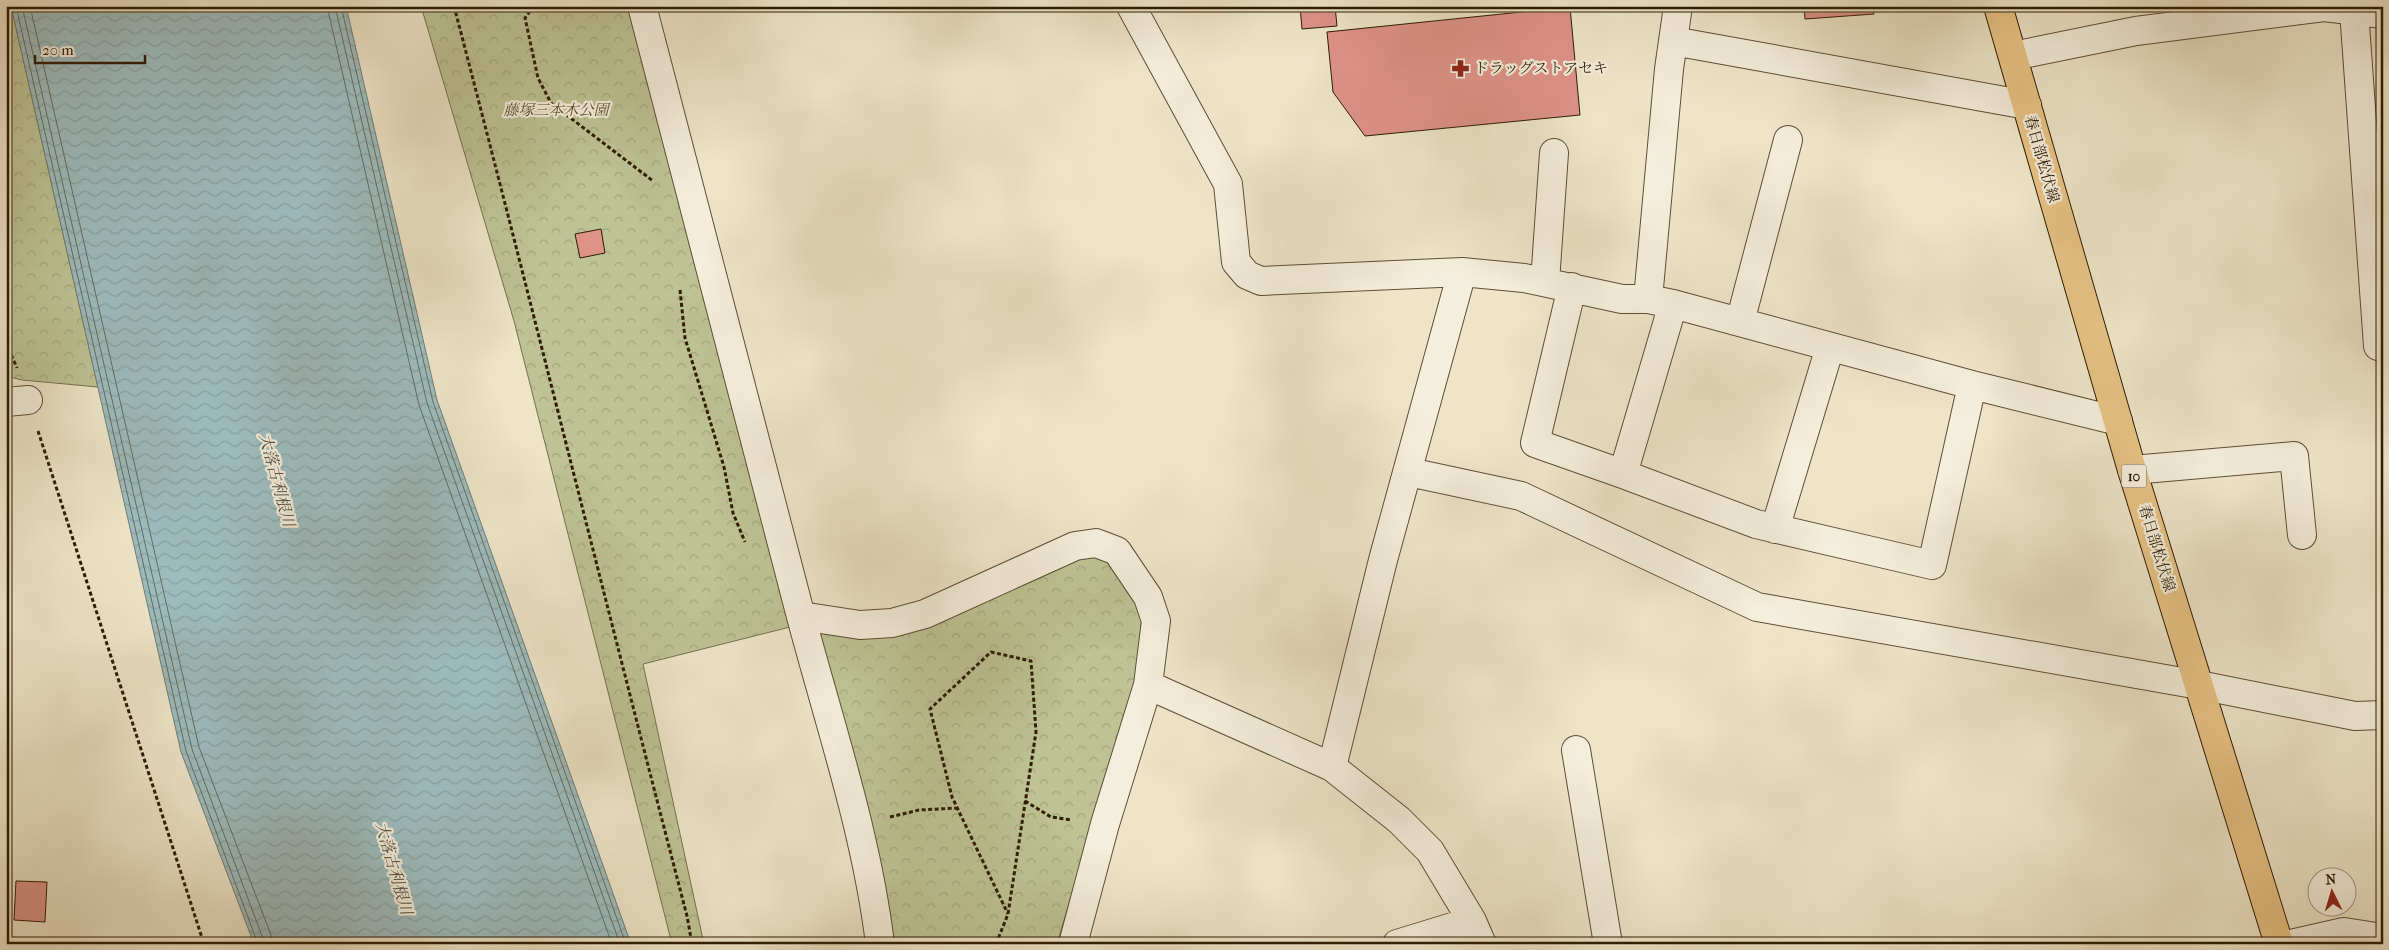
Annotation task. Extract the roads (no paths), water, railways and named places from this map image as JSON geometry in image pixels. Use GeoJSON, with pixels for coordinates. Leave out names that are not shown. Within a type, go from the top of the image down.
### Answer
{"type":"FeatureCollection","features":[{"type":"Feature","properties":{"kind":"main road","name":"春日部松伏線"},"geometry":{"type":"LineString","coordinates":[[1998,6],[2132,470],[2279,944]]}},
{"type":"Feature","properties":{"kind":"street"},"geometry":{"type":"LineString","coordinates":[[642,6],[858,824],[873,889],[880,944]]}},
{"type":"Feature","properties":{"kind":"street"},"geometry":{"type":"LineString","coordinates":[[1131,6],[1228,184],[1236,262],[1247,274],[1261,281],[1462,272],[1524,278],[1622,299],[1660,301],[1972,385],[2118,421]]}},
{"type":"Feature","properties":{"kind":"street"},"geometry":{"type":"LineString","coordinates":[[1623,474],[1660,301],[1673,41],[1678,6]]}},
{"type":"Feature","properties":{"kind":"street"},"geometry":{"type":"LineString","coordinates":[[2013,56],[2146,30],[2324,7],[2383,14]]}},
{"type":"Feature","properties":{"kind":"street"},"geometry":{"type":"LineString","coordinates":[[2354,10],[2378,346],[2383,346]]}},
{"type":"Feature","properties":{"kind":"street"},"geometry":{"type":"LineString","coordinates":[[1673,41],[2027,105]]}},
{"type":"Feature","properties":{"kind":"street"},"geometry":{"type":"LineString","coordinates":[[1740,322],[1788,140]]}},
{"type":"Feature","properties":{"kind":"street"},"geometry":{"type":"LineString","coordinates":[[1545,282],[1554,154]]}},
{"type":"Feature","properties":{"kind":"street"},"geometry":{"type":"LineString","coordinates":[[1332,767],[1383,560],[1409,472],[1462,272]]}},
{"type":"Feature","properties":{"kind":"street"},"geometry":{"type":"LineString","coordinates":[[1572,287],[1535,443],[1756,524],[1775,529],[1932,565],[1972,385]]}},
{"type":"Feature","properties":{"kind":"street"},"geometry":{"type":"LineString","coordinates":[[1775,529],[1830,347]]}},
{"type":"Feature","properties":{"kind":"street"},"geometry":{"type":"LineString","coordinates":[[2132,470],[2294,456],[2302,536]]}},
{"type":"Feature","properties":{"kind":"street"},"geometry":{"type":"LineString","coordinates":[[1409,472],[1521,496],[1757,607],[2199,685],[2355,716],[2383,715]]}},
{"type":"Feature","properties":{"kind":"street"},"geometry":{"type":"LineString","coordinates":[[802,616],[860,625],[892,623],[925,614],[1075,546],[1096,543],[1117,551],[1148,597],[1156,621],[1148,685],[1105,824],[1073,944]]}},
{"type":"Feature","properties":{"kind":"street"},"geometry":{"type":"LineString","coordinates":[[1148,685],[1332,767],[1399,820],[1430,851],[1477,933],[1397,944]]}},
{"type":"Feature","properties":{"kind":"street"},"geometry":{"type":"LineString","coordinates":[[1576,750],[1608,944]]}},
{"type":"Feature","properties":{"kind":"street"},"geometry":{"type":"LineString","coordinates":[[2291,944],[2344,932],[2383,938]]}},
{"type":"Feature","properties":{"kind":"water","name":"大落古利根川"},"geometry":{"type":"Polygon","coordinates":[[[11,6],[346,6],[437,400],[631,944],[254,944],[181,752],[11,6]]]}},
{"type":"Feature","properties":{"kind":"place","name":"ドラッグストアセキ"},"geometry":{"type":"Point","coordinates":[1460,68]}},
{"type":"Feature","properties":{"kind":"park label","name":"藤塚三本木公園"},"geometry":{"type":"Point","coordinates":[556,110]}}]}
